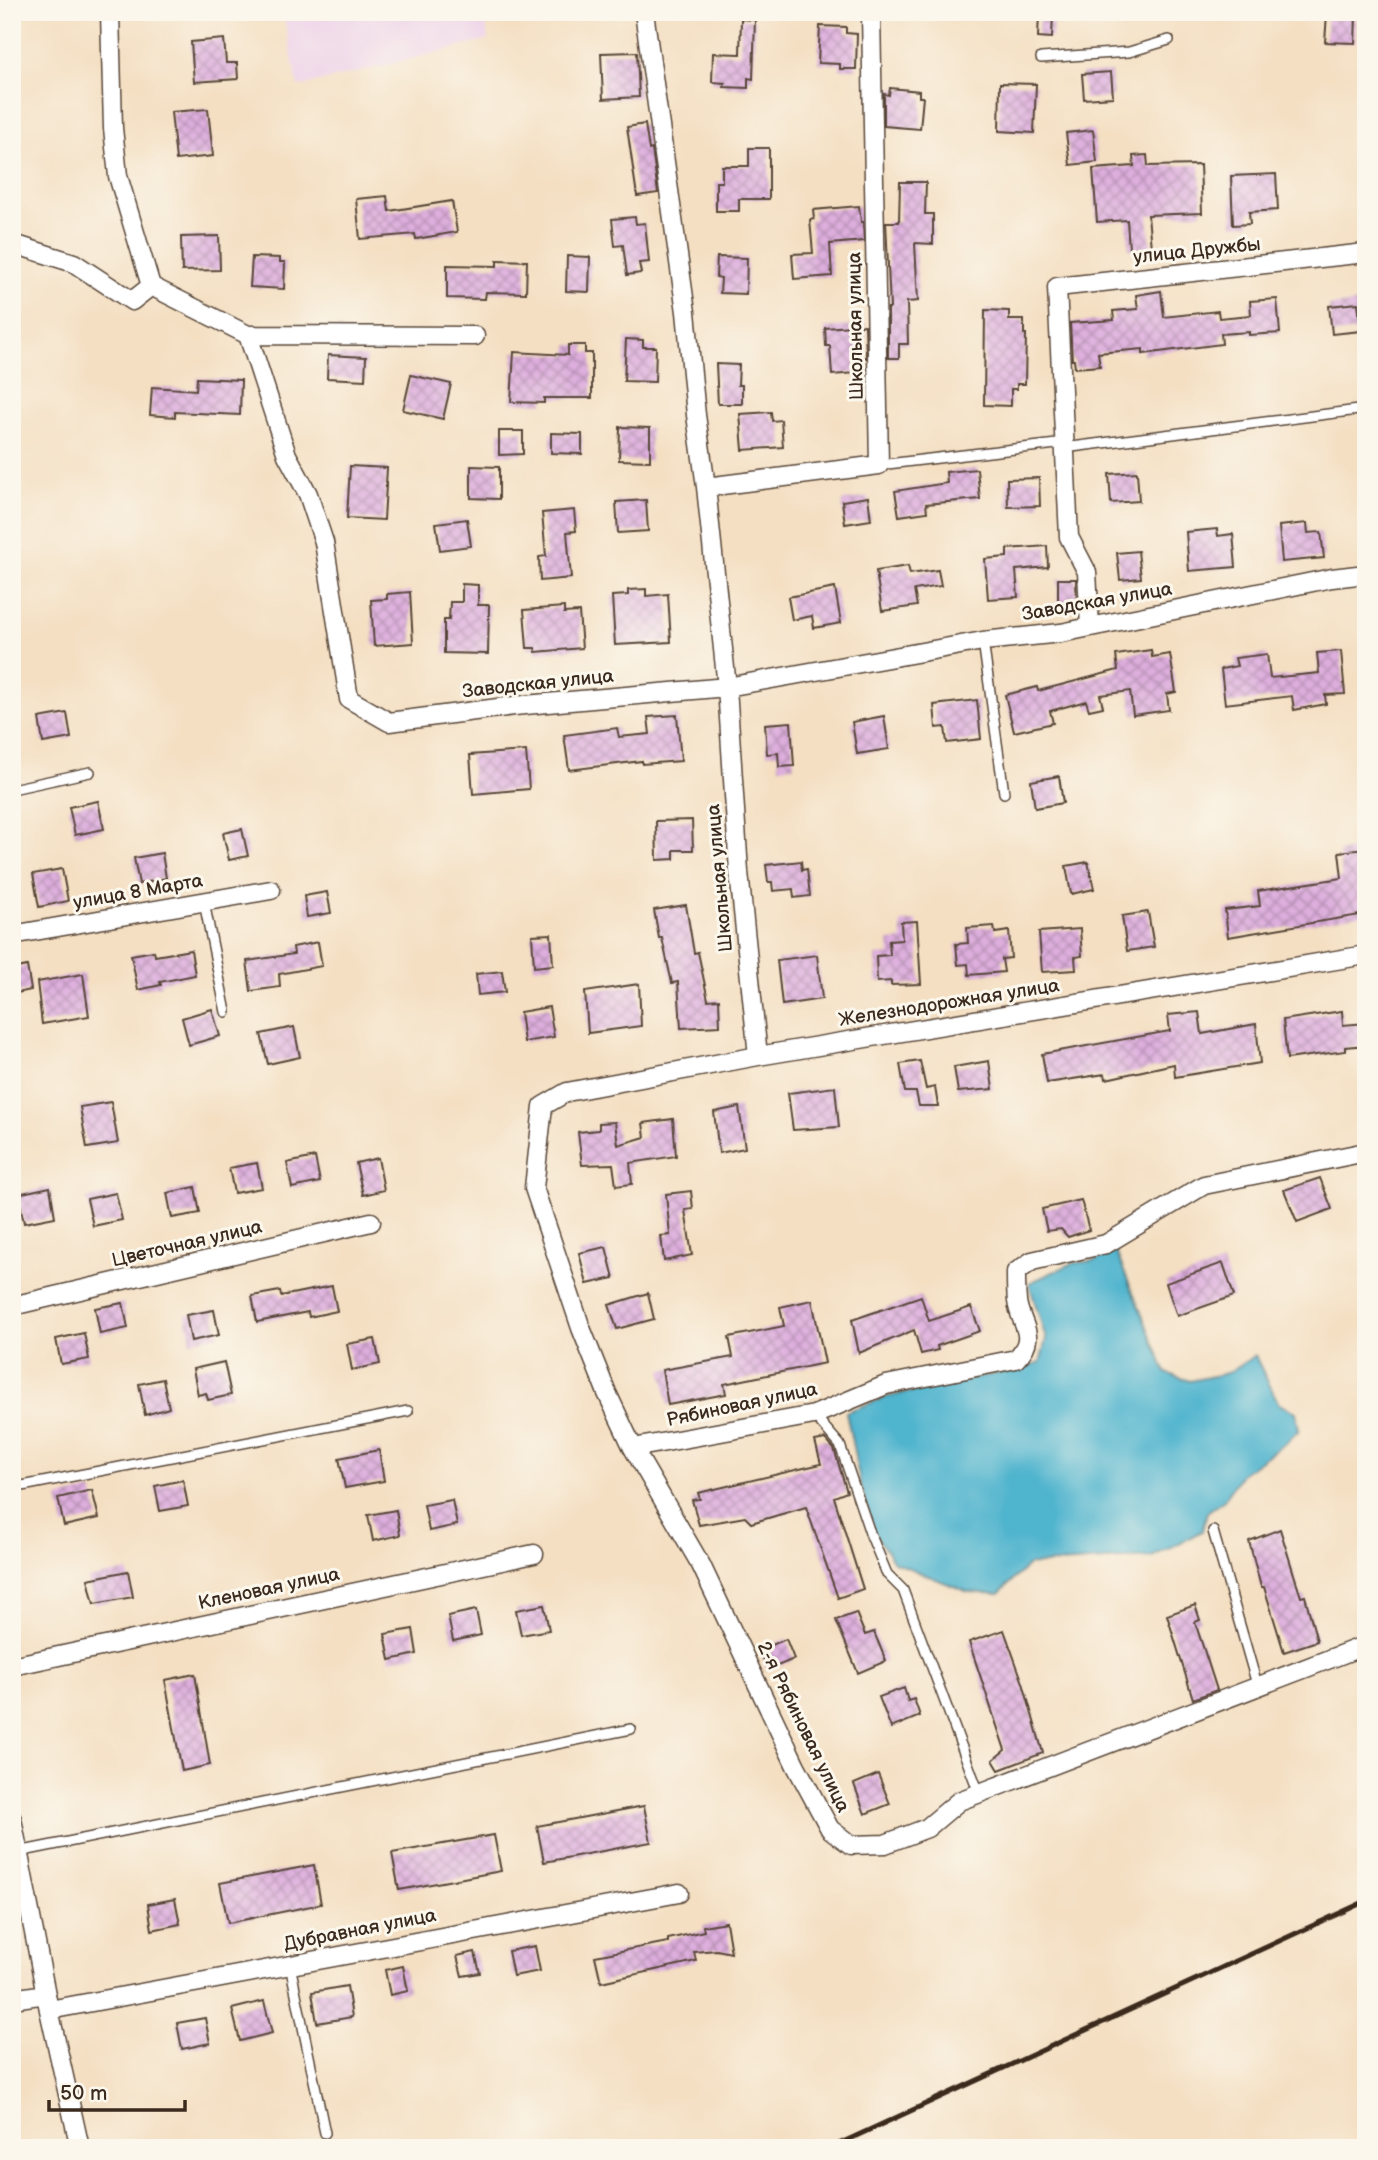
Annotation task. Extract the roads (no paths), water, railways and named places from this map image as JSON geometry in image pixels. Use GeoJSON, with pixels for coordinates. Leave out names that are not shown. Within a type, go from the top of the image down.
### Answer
{"type":"FeatureCollection","features":[{"type":"Feature","properties":{"kind":"street"},"geometry":{"type":"LineString","coordinates":[[110,12],[113,128],[118,176],[150,286],[248,335],[475,336]]}},
{"type":"Feature","properties":{"kind":"street","name":"Школьная улица"},"geometry":{"type":"LineString","coordinates":[[644,12],[686,312],[706,488],[727,687],[739,872],[758,1056]]}},
{"type":"Feature","properties":{"kind":"street","name":"Школьная улица"},"geometry":{"type":"LineString","coordinates":[[871,12],[879,465]]}},
{"type":"Feature","properties":{"kind":"street"},"geometry":{"type":"LineString","coordinates":[[16,247],[74,263],[132,301],[150,286]]}},
{"type":"Feature","properties":{"kind":"street","name":"улица Дружбы"},"geometry":{"type":"LineString","coordinates":[[1064,446],[1057,287],[1366,253]]}},
{"type":"Feature","properties":{"kind":"street","name":"Заводская улица"},"geometry":{"type":"LineString","coordinates":[[248,335],[287,455],[308,494],[324,542],[349,699],[389,722],[514,706],[727,687],[983,641],[1061,634],[1332,578],[1366,574]]}},
{"type":"Feature","properties":{"kind":"street"},"geometry":{"type":"LineString","coordinates":[[1064,446],[1069,537],[1087,572],[1090,626]]}},
{"type":"Feature","properties":{"kind":"street"},"geometry":{"type":"LineString","coordinates":[[706,488],[879,465]]}},
{"type":"Feature","properties":{"kind":"street","name":"улица 8 Марта"},"geometry":{"type":"LineString","coordinates":[[12,936],[271,890]]}},
{"type":"Feature","properties":{"kind":"street","name":"Железнодорожная улица"},"geometry":{"type":"LineString","coordinates":[[543,1106],[568,1092],[758,1056],[1366,955]]}},
{"type":"Feature","properties":{"kind":"street","name":"2-я Рябиновая улица"},"geometry":{"type":"LineString","coordinates":[[543,1106],[534,1188],[581,1328],[607,1393],[633,1448],[701,1565],[796,1766],[830,1829],[851,1845],[885,1844],[927,1828],[959,1801],[1366,1645]]}},
{"type":"Feature","properties":{"kind":"street","name":"Рябиновая улица"},"geometry":{"type":"LineString","coordinates":[[633,1448],[814,1415],[886,1385],[1016,1359],[1026,1349],[1028,1334],[1017,1303],[1016,1272],[1032,1261],[1106,1244],[1204,1185],[1365,1154]]}},
{"type":"Feature","properties":{"kind":"street","name":"Цветочная улица"},"geometry":{"type":"LineString","coordinates":[[12,1306],[371,1222]]}},
{"type":"Feature","properties":{"kind":"street","name":"Кленовая улица"},"geometry":{"type":"LineString","coordinates":[[12,1666],[534,1554]]}},
{"type":"Feature","properties":{"kind":"street"},"geometry":{"type":"LineString","coordinates":[[12,1819],[47,2002],[79,2148]]}},
{"type":"Feature","properties":{"kind":"street","name":"Дубравная улица"},"geometry":{"type":"LineString","coordinates":[[12,1999],[47,2002],[290,1965],[679,1893]]}},
{"type":"Feature","properties":{"kind":"lane"},"geometry":{"type":"LineString","coordinates":[[1041,58],[1129,52],[1169,40]]}},
{"type":"Feature","properties":{"kind":"lane"},"geometry":{"type":"LineString","coordinates":[[879,465],[1064,446],[1366,409]]}},
{"type":"Feature","properties":{"kind":"lane"},"geometry":{"type":"LineString","coordinates":[[983,641],[1004,793]]}},
{"type":"Feature","properties":{"kind":"lane"},"geometry":{"type":"LineString","coordinates":[[12,789],[90,772]]}},
{"type":"Feature","properties":{"kind":"lane"},"geometry":{"type":"LineString","coordinates":[[204,902],[226,1012]]}},
{"type":"Feature","properties":{"kind":"lane"},"geometry":{"type":"LineString","coordinates":[[12,1488],[408,1410]]}},
{"type":"Feature","properties":{"kind":"lane"},"geometry":{"type":"LineString","coordinates":[[814,1415],[840,1445],[870,1533],[887,1574],[903,1590],[979,1793]]}},
{"type":"Feature","properties":{"kind":"lane"},"geometry":{"type":"LineString","coordinates":[[1213,1531],[1258,1688]]}},
{"type":"Feature","properties":{"kind":"lane"},"geometry":{"type":"LineString","coordinates":[[18,1852],[631,1729]]}},
{"type":"Feature","properties":{"kind":"lane"},"geometry":{"type":"LineString","coordinates":[[290,1965],[325,2133]]}},
{"type":"Feature","properties":{"kind":"water"},"geometry":{"type":"Polygon","coordinates":[[[1116,1252],[1166,1373],[1190,1381],[1227,1373],[1255,1356],[1279,1404],[1296,1412],[1299,1430],[1287,1442],[1241,1474],[1224,1500],[1207,1512],[1202,1531],[1152,1557],[1028,1565],[999,1594],[968,1592],[894,1562],[873,1531],[846,1412],[887,1397],[1040,1363],[1046,1339],[1029,1283],[1073,1263],[1093,1261],[1116,1252]]]}},
{"type":"Feature","properties":{"kind":"railway"},"geometry":{"type":"LineString","coordinates":[[830,2148],[1366,1901]]}}]}
